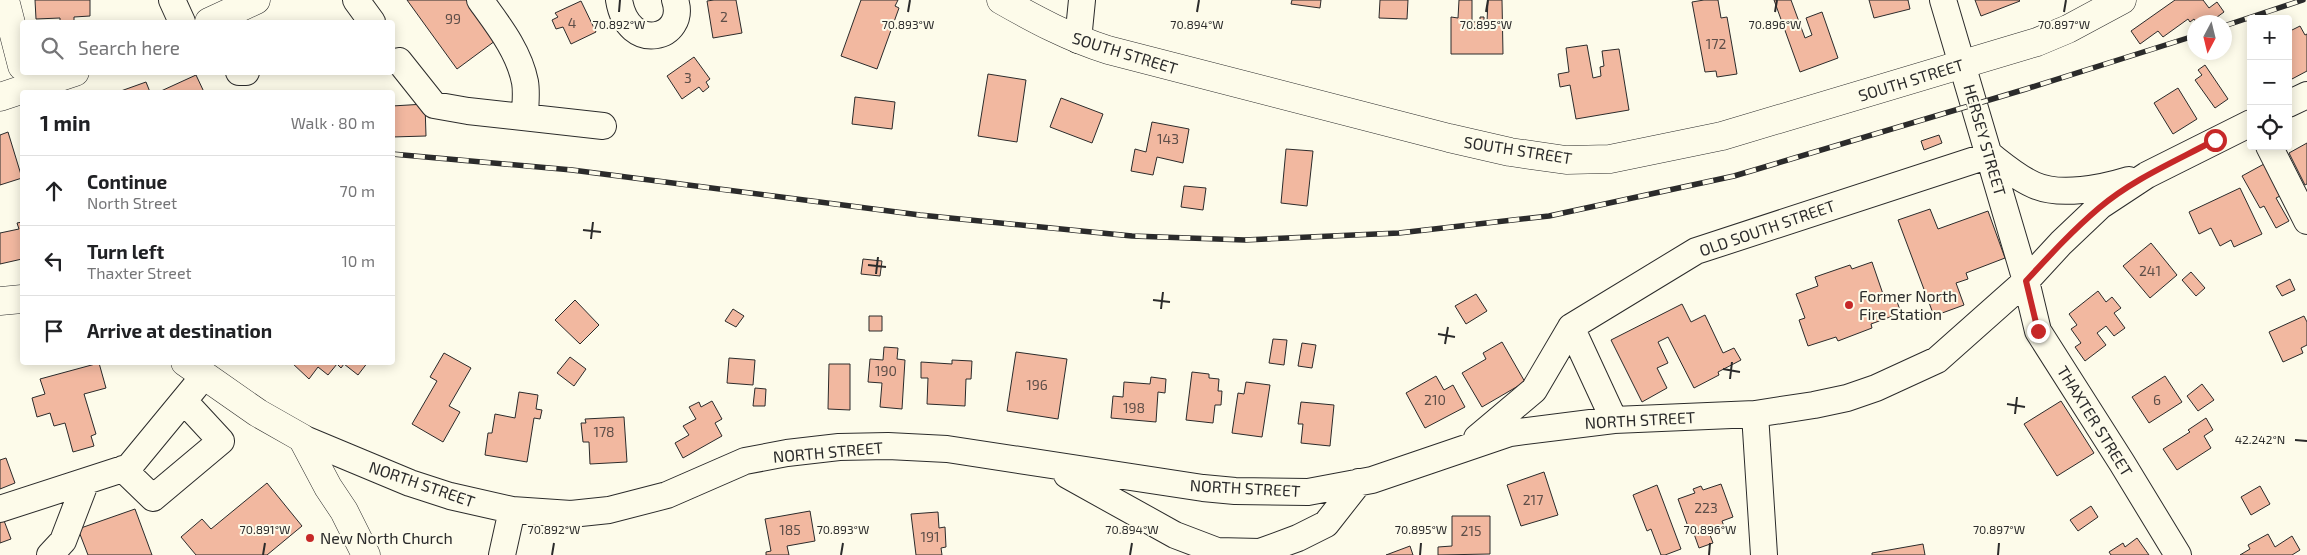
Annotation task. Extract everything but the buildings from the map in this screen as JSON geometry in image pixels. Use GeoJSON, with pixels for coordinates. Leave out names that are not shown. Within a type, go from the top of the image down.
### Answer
{"type":"FeatureCollection","features":[{"type":"Feature","properties":{"kind":"main road"},"geometry":{"type":"LineString","coordinates":[[5,0],[20,54]]}},
{"type":"Feature","properties":{"kind":"main road","name":"SOUTH STREET"},"geometry":{"type":"LineString","coordinates":[[1001,0],[1041,24],[1078,40],[1254,89],[1449,138],[1510,152],[1566,160],[1610,159],[1722,136],[2037,42],[2068,29],[2122,0]]}},
{"type":"Feature","properties":{"kind":"main road"},"geometry":{"type":"LineString","coordinates":[[0,97],[27,79],[54,75]]}},
{"type":"Feature","properties":{"kind":"main road"},"geometry":{"type":"LineString","coordinates":[[0,301],[20,298]]}},
{"type":"Feature","properties":{"kind":"main road","name":"NORTH STREET"},"geometry":{"type":"LineString","coordinates":[[194,369],[258,413],[302,438]]}},
{"type":"Feature","properties":{"kind":"main road"},"geometry":{"type":"LineString","coordinates":[[302,438],[366,555]]}},
{"type":"Feature","properties":{"kind":"street"},"geometry":{"type":"LineString","coordinates":[[172,0],[181,20]]}},
{"type":"Feature","properties":{"kind":"street"},"geometry":{"type":"LineString","coordinates":[[356,0],[371,20]]}},
{"type":"Feature","properties":{"kind":"street"},"geometry":{"type":"LineString","coordinates":[[480,0],[502,30],[517,57],[526,83],[524,117]]}},
{"type":"Feature","properties":{"kind":"street"},"geometry":{"type":"LineString","coordinates":[[619,0],[628,26],[636,32],[650,35],[659,34],[674,24],[677,16],[675,0]]}},
{"type":"Feature","properties":{"kind":"street"},"geometry":{"type":"LineString","coordinates":[[1078,40],[1082,0]]}},
{"type":"Feature","properties":{"kind":"street","name":"HERSEY STREET"},"geometry":{"type":"LineString","coordinates":[[1943,0],[2026,281]]}},
{"type":"Feature","properties":{"kind":"street"},"geometry":{"type":"LineString","coordinates":[[395,58],[434,105],[468,111],[603,126]]}},
{"type":"Feature","properties":{"kind":"street"},"geometry":{"type":"LineString","coordinates":[[2292,102],[2307,95]]}},
{"type":"Feature","properties":{"kind":"street","name":"NORTH STREET"},"geometry":{"type":"LineString","coordinates":[[302,438],[418,485],[480,504],[512,510],[571,514],[609,510],[667,495],[745,461],[787,453],[839,447],[888,446],[947,449],[1051,466],[1236,491],[1308,492],[1360,482],[1510,433],[1614,420],[1755,414],[1847,398],[1937,360],[2026,281],[2061,242],[2100,206],[2147,175],[2247,125]]}},
{"type":"Feature","properties":{"kind":"street"},"geometry":{"type":"LineString","coordinates":[[2271,150],[2307,222]]}},
{"type":"Feature","properties":{"kind":"street"},"geometry":{"type":"LineString","coordinates":[[1990,155],[2036,186],[2049,188],[2074,190],[2103,188],[2147,175]]}},
{"type":"Feature","properties":{"kind":"street","name":"OLD SOUTH STREET"},"geometry":{"type":"LineString","coordinates":[[1465,448],[1534,390],[1571,327],[1696,251],[1990,155]]}},
{"type":"Feature","properties":{"kind":"street","name":"THAXTER STREET"},"geometry":{"type":"LineString","coordinates":[[2026,281],[2038,331],[2178,555]]}},
{"type":"Feature","properties":{"kind":"street"},"geometry":{"type":"LineString","coordinates":[[1571,327],[1614,420]]}},
{"type":"Feature","properties":{"kind":"street"},"geometry":{"type":"LineString","coordinates":[[0,509],[129,467],[184,401],[194,369]]}},
{"type":"Feature","properties":{"kind":"street"},"geometry":{"type":"LineString","coordinates":[[123,469],[153,498],[221,441],[184,401]]}},
{"type":"Feature","properties":{"kind":"street"},"geometry":{"type":"LineString","coordinates":[[1755,414],[1764,555]]}},
{"type":"Feature","properties":{"kind":"street"},"geometry":{"type":"LineString","coordinates":[[1051,466],[1175,535],[1217,551],[1260,552],[1298,538],[1326,524],[1360,482]]}},
{"type":"Feature","properties":{"kind":"street"},"geometry":{"type":"LineString","coordinates":[[50,555],[63,541],[86,481]]}},
{"type":"Feature","properties":{"kind":"street"},"geometry":{"type":"LineString","coordinates":[[502,555],[512,510]]}},
{"type":"Feature","properties":{"kind":"railway"},"geometry":{"type":"LineString","coordinates":[[2232,23],[2303,0]]}},
{"type":"Feature","properties":{"kind":"railway"},"geometry":{"type":"LineString","coordinates":[[395,154],[572,170],[920,215],[1132,236],[1245,240],[1399,233],[1549,216],[1734,176],[2026,89],[2187,38]]}},
{"type":"Feature","properties":{"kind":"place","name":"Former North Fire Station"},"geometry":{"type":"Point","coordinates":[1849,305]}},
{"type":"Feature","properties":{"kind":"place","name":"New North Church"},"geometry":{"type":"Point","coordinates":[310,538]}},
{"type":"Feature","properties":{"kind":"route"},"geometry":{"type":"LineString","coordinates":[[2038,331],[2026,281],[2061,242],[2100,206],[2147,175],[2215,140]]}}]}
